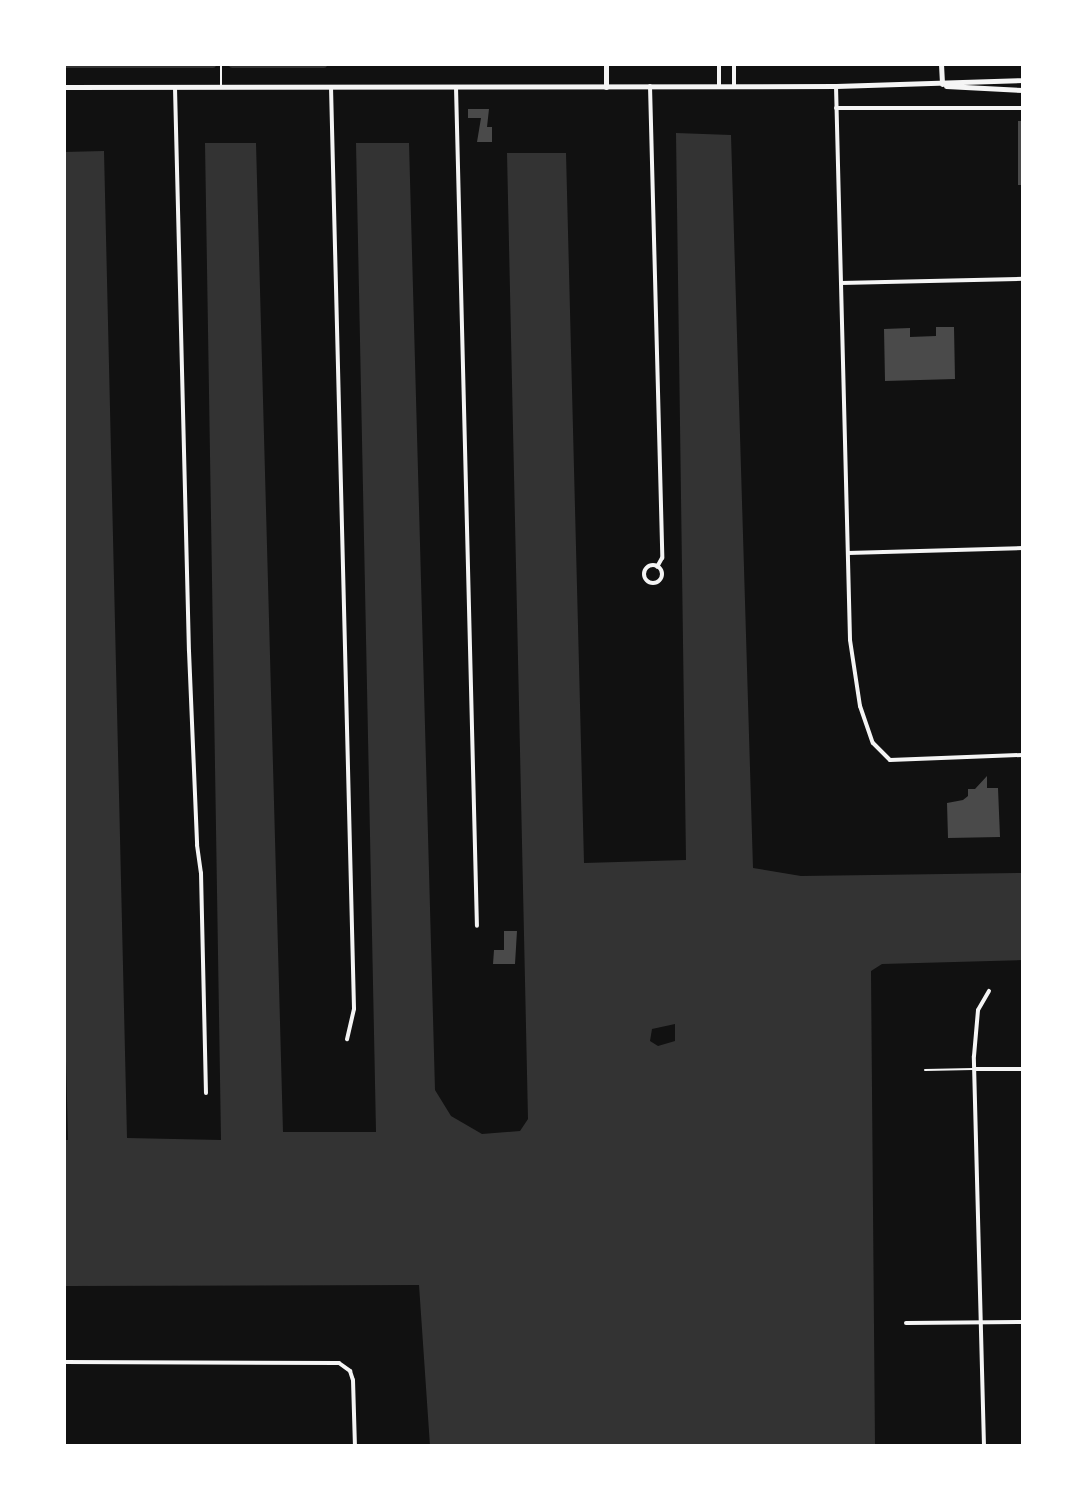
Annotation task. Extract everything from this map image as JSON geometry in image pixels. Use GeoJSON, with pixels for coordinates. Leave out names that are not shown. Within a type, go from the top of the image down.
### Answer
{"type":"FeatureCollection","features":[{"type":"Feature","properties":{"kind":"main road"},"geometry":{"type":"LineString","coordinates":[[606,64],[606,87]]}},
{"type":"Feature","properties":{"kind":"main road"},"geometry":{"type":"LineString","coordinates":[[941,64],[942,85]]}},
{"type":"Feature","properties":{"kind":"main road"},"geometry":{"type":"LineString","coordinates":[[64,87],[836,86],[1023,80]]}},
{"type":"Feature","properties":{"kind":"main road"},"geometry":{"type":"LineString","coordinates":[[942,85],[963,90],[1023,90]]}},
{"type":"Feature","properties":{"kind":"street"},"geometry":{"type":"LineString","coordinates":[[719,64],[719,86]]}},
{"type":"Feature","properties":{"kind":"street"},"geometry":{"type":"LineString","coordinates":[[734,64],[734,86]]}},
{"type":"Feature","properties":{"kind":"street"},"geometry":{"type":"LineString","coordinates":[[650,86],[662,558],[657,567],[660,579],[648,582],[645,570],[657,567]]}},
{"type":"Feature","properties":{"kind":"street"},"geometry":{"type":"LineString","coordinates":[[836,86],[848,553],[855,686],[870,737],[886,758],[903,761],[1023,755]]}},
{"type":"Feature","properties":{"kind":"street"},"geometry":{"type":"LineString","coordinates":[[331,87],[354,1009],[347,1039]]}},
{"type":"Feature","properties":{"kind":"street"},"geometry":{"type":"LineString","coordinates":[[456,87],[477,926]]}},
{"type":"Feature","properties":{"kind":"street"},"geometry":{"type":"LineString","coordinates":[[175,88],[189,651],[201,883],[206,1093]]}},
{"type":"Feature","properties":{"kind":"street"},"geometry":{"type":"LineString","coordinates":[[836,108],[1023,108]]}},
{"type":"Feature","properties":{"kind":"street"},"geometry":{"type":"LineString","coordinates":[[841,283],[1023,279]]}},
{"type":"Feature","properties":{"kind":"street"},"geometry":{"type":"LineString","coordinates":[[848,553],[1023,548]]}},
{"type":"Feature","properties":{"kind":"street"},"geometry":{"type":"LineString","coordinates":[[984,1446],[975,1069],[977,1015],[989,991]]}},
{"type":"Feature","properties":{"kind":"street"},"geometry":{"type":"LineString","coordinates":[[975,1069],[1023,1069]]}},
{"type":"Feature","properties":{"kind":"street"},"geometry":{"type":"LineString","coordinates":[[906,1323],[1023,1322]]}},
{"type":"Feature","properties":{"kind":"street"},"geometry":{"type":"LineString","coordinates":[[64,1362],[344,1365],[353,1380],[355,1446]]}},
{"type":"Feature","properties":{"kind":"lane"},"geometry":{"type":"LineString","coordinates":[[221,64],[221,88]]}},
{"type":"Feature","properties":{"kind":"lane"},"geometry":{"type":"LineString","coordinates":[[925,1070],[975,1069]]}},
{"type":"Feature","properties":{"kind":"shaded area"},"geometry":{"type":"Polygon","coordinates":[[[676,133],[731,135],[753,868],[801,876],[1023,873],[1023,960],[882,964],[871,971],[875,1446],[430,1446],[419,1285],[64,1286],[64,1140],[68,1140],[64,982],[64,152],[104,151],[127,1138],[221,1140],[205,143],[256,143],[283,1132],[376,1132],[356,143],[409,143],[435,1090],[451,1116],[482,1134],[520,1131],[528,1119],[507,153],[566,153],[584,863],[686,860],[676,133]],[[675,1024],[652,1029],[650,1041],[658,1046],[675,1041],[675,1024]]]}},
{"type":"Feature","properties":{"kind":"building"},"geometry":{"type":"Polygon","coordinates":[[[468,109],[489,109],[487,127],[492,127],[492,142],[477,142],[481,118],[468,118],[468,109]]]}},
{"type":"Feature","properties":{"kind":"building"},"geometry":{"type":"Polygon","coordinates":[[[1018,121],[1023,121],[1023,185],[1018,185],[1018,121]]]}},
{"type":"Feature","properties":{"kind":"building"},"geometry":{"type":"Polygon","coordinates":[[[936,327],[954,327],[955,379],[885,381],[884,329],[910,328],[910,337],[936,336],[936,327]]]}},
{"type":"Feature","properties":{"kind":"building"},"geometry":{"type":"Polygon","coordinates":[[[987,776],[987,788],[998,788],[1000,837],[948,838],[947,803],[963,800],[968,796],[968,789],[975,789],[987,776]]]}},
{"type":"Feature","properties":{"kind":"building"},"geometry":{"type":"Polygon","coordinates":[[[504,931],[517,931],[515,964],[493,964],[494,950],[504,950],[504,931]]]}},
{"type":"Feature","properties":{"kind":"waterway"},"geometry":{"type":"LineString","coordinates":[[64,64],[212,64]]}},
{"type":"Feature","properties":{"kind":"waterway"},"geometry":{"type":"LineString","coordinates":[[232,64],[323,64]]}}]}
